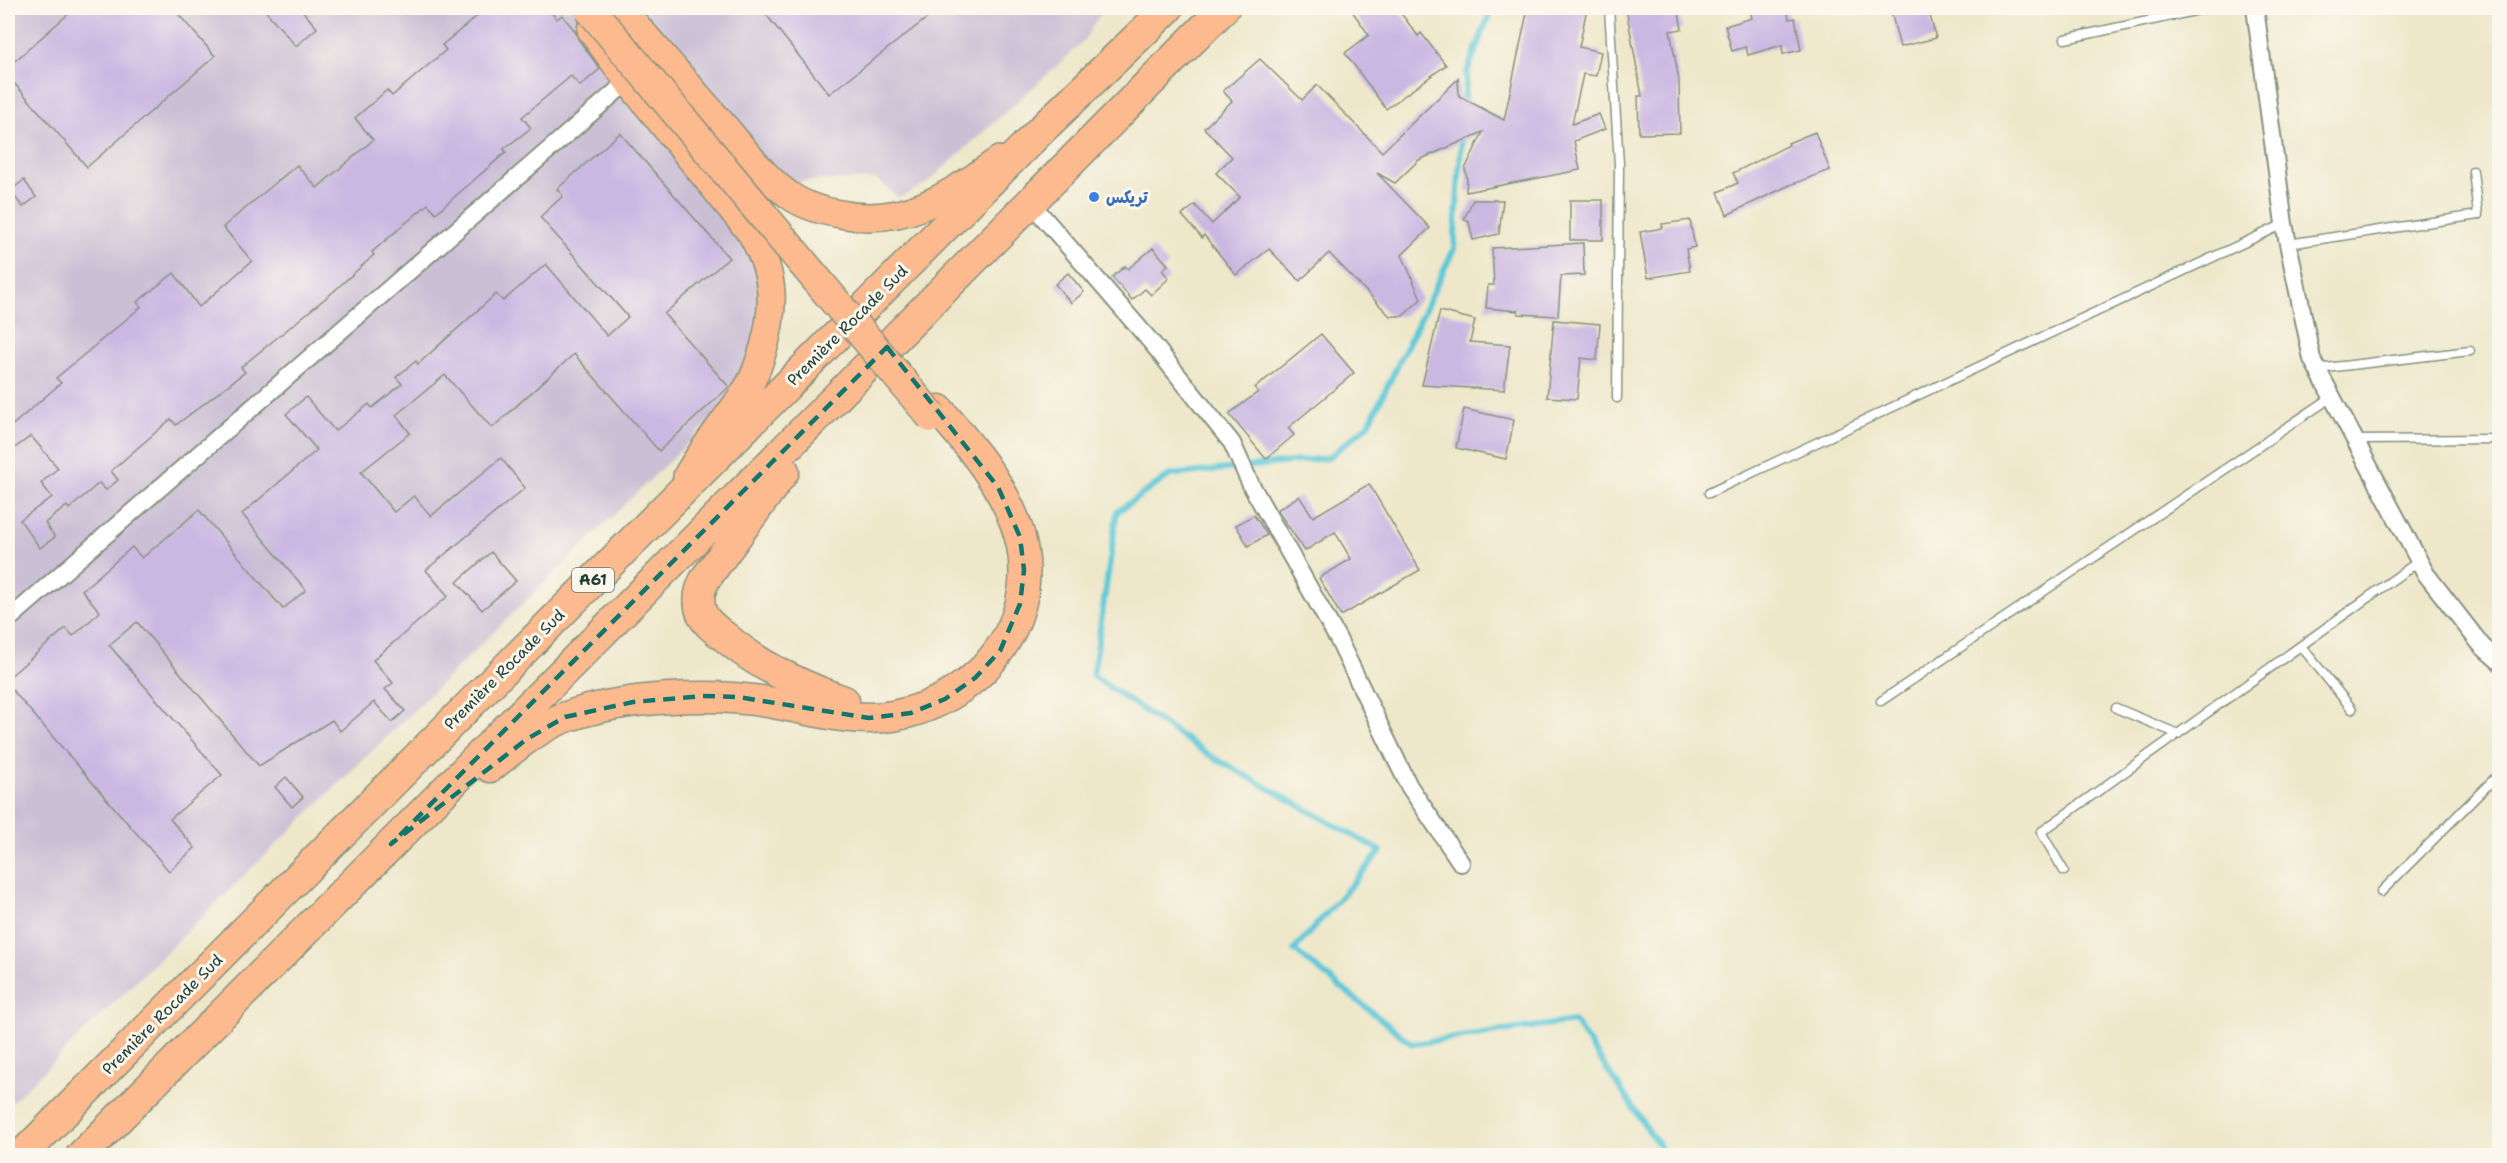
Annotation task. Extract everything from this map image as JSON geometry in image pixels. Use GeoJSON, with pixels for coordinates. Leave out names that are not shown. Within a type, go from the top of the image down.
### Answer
{"type":"FeatureCollection","features":[{"type":"Feature","properties":{"kind":"highway"},"geometry":{"type":"LineString","coordinates":[[575,8],[628,81],[751,233],[762,252],[771,289],[770,327],[754,375],[746,392],[693,466],[676,497]]}},
{"type":"Feature","properties":{"kind":"highway"},"geometry":{"type":"LineString","coordinates":[[391,844],[527,739],[565,717],[633,702],[703,696],[738,697],[848,716],[890,717],[928,707],[961,690],[1000,651],[1015,621],[1024,587],[1023,554],[1015,522],[998,488],[969,446],[936,413],[589,8]]}},
{"type":"Feature","properties":{"kind":"highway"},"geometry":{"type":"LineString","coordinates":[[605,8],[936,413],[979,474],[1006,525],[1014,563],[1011,602],[996,639],[969,671],[925,698],[909,703],[879,707],[846,701],[818,692],[765,667],[741,651],[705,620],[699,603],[699,594],[706,578],[760,505],[819,416]]}},
{"type":"Feature","properties":{"kind":"highway"},"geometry":{"type":"LineString","coordinates":[[621,8],[760,168],[790,195],[810,207],[867,217],[914,211],[952,193],[1039,132]]}},
{"type":"Feature","properties":{"kind":"highway","name":"Première Rocade Sud"},"geometry":{"type":"LineString","coordinates":[[21,1155],[1039,132],[1168,8]]}},
{"type":"Feature","properties":{"kind":"highway","name":"A61"},"geometry":{"type":"LineString","coordinates":[[81,1155],[1224,8]]}},
{"type":"Feature","properties":{"kind":"street"},"geometry":{"type":"LineString","coordinates":[[2255,8],[2284,224],[2312,359],[2426,574],[2482,646],[2499,662]]}},
{"type":"Feature","properties":{"kind":"street"},"geometry":{"type":"LineString","coordinates":[[8,620],[628,81]]}},
{"type":"Feature","properties":{"kind":"street"},"geometry":{"type":"LineString","coordinates":[[1030,202],[1152,343],[1232,442],[1251,485],[1338,639],[1409,786],[1461,864]]}},
{"type":"Feature","properties":{"kind":"lane"},"geometry":{"type":"LineString","coordinates":[[1609,8],[1618,164],[1617,398]]}},
{"type":"Feature","properties":{"kind":"lane"},"geometry":{"type":"LineString","coordinates":[[2065,39],[2208,8]]}},
{"type":"Feature","properties":{"kind":"lane"},"geometry":{"type":"LineString","coordinates":[[2288,243],[2478,215],[2473,171]]}},
{"type":"Feature","properties":{"kind":"lane"},"geometry":{"type":"LineString","coordinates":[[1709,493],[2284,224]]}},
{"type":"Feature","properties":{"kind":"lane"},"geometry":{"type":"LineString","coordinates":[[2317,369],[2470,351]]}},
{"type":"Feature","properties":{"kind":"lane"},"geometry":{"type":"LineString","coordinates":[[1881,701],[2332,397]]}},
{"type":"Feature","properties":{"kind":"lane"},"geometry":{"type":"LineString","coordinates":[[2355,440],[2499,439]]}},
{"type":"Feature","properties":{"kind":"lane"},"geometry":{"type":"LineString","coordinates":[[2064,871],[2041,832],[2419,561]]}},
{"type":"Feature","properties":{"kind":"lane"},"geometry":{"type":"LineString","coordinates":[[2301,646],[2352,709]]}},
{"type":"Feature","properties":{"kind":"lane"},"geometry":{"type":"LineString","coordinates":[[2116,708],[2178,734]]}},
{"type":"Feature","properties":{"kind":"lane"},"geometry":{"type":"LineString","coordinates":[[2381,892],[2499,773]]}},
{"type":"Feature","properties":{"kind":"highlighted area"},"geometry":{"type":"Polygon","coordinates":[[[887,347],[998,487],[1020,537],[1024,570],[1020,604],[1000,651],[975,678],[945,699],[911,713],[869,718],[738,697],[703,696],[633,702],[565,717],[527,739],[391,844],[887,347]]]}},
{"type":"Feature","properties":{"kind":"shaded area"},"geometry":{"type":"Polygon","coordinates":[[[8,8],[1104,8],[1082,43],[927,183],[899,198],[876,179],[802,181],[750,216],[762,241],[758,332],[740,392],[8,1106],[8,8]]]}},
{"type":"Feature","properties":{"kind":"building"},"geometry":{"type":"Polygon","coordinates":[[[75,8],[173,8],[215,56],[87,167],[8,76],[8,67],[75,8]]]}},
{"type":"Feature","properties":{"kind":"building"},"geometry":{"type":"Polygon","coordinates":[[[263,8],[300,8],[317,28],[296,46],[263,8]]]}},
{"type":"Feature","properties":{"kind":"building"},"geometry":{"type":"Polygon","coordinates":[[[487,8],[547,8],[557,19],[562,15],[600,69],[580,86],[571,76],[522,117],[531,128],[504,149],[506,152],[436,213],[428,204],[372,252],[374,255],[333,292],[241,367],[245,372],[176,425],[171,419],[111,471],[118,480],[106,490],[99,483],[69,509],[67,506],[45,523],[55,537],[40,548],[20,520],[52,497],[41,483],[58,468],[31,436],[8,453],[8,429],[61,383],[56,378],[141,307],[137,302],[174,273],[199,307],[252,261],[223,227],[297,165],[317,188],[373,140],[355,118],[387,90],[392,96],[446,50],[442,45],[487,8]]]}},
{"type":"Feature","properties":{"kind":"building"},"geometry":{"type":"Polygon","coordinates":[[[761,8],[940,8],[829,94],[761,8]]]}},
{"type":"Feature","properties":{"kind":"building"},"geometry":{"type":"Polygon","coordinates":[[[1350,8],[1397,8],[1418,36],[1421,33],[1446,65],[1386,109],[1345,53],[1369,35],[1350,8]]]}},
{"type":"Feature","properties":{"kind":"building"},"geometry":{"type":"Polygon","coordinates":[[[1528,8],[1587,8],[1579,47],[1601,52],[1596,76],[1583,74],[1572,124],[1599,114],[1605,129],[1574,141],[1580,170],[1466,192],[1465,169],[1483,132],[1419,160],[1395,183],[1377,173],[1430,228],[1402,255],[1421,299],[1403,316],[1390,316],[1329,253],[1300,281],[1269,249],[1236,275],[1204,235],[1202,238],[1182,215],[1195,205],[1212,224],[1240,197],[1216,173],[1232,157],[1204,128],[1232,101],[1223,91],[1260,59],[1302,100],[1317,85],[1382,152],[1458,79],[1459,96],[1504,120],[1528,8]]]}},
{"type":"Feature","properties":{"kind":"building"},"geometry":{"type":"Polygon","coordinates":[[[1626,8],[1678,8],[1682,29],[1670,31],[1679,80],[1680,133],[1639,134],[1638,96],[1642,96],[1626,8]]]}},
{"type":"Feature","properties":{"kind":"building"},"geometry":{"type":"Polygon","coordinates":[[[1787,8],[1789,19],[1795,18],[1801,50],[1783,54],[1782,45],[1748,55],[1746,47],[1732,51],[1725,26],[1752,18],[1750,10],[1787,8]]]}},
{"type":"Feature","properties":{"kind":"building"},"geometry":{"type":"Polygon","coordinates":[[[1890,8],[1928,8],[1936,38],[1900,47],[1890,8]]]}},
{"type":"Feature","properties":{"kind":"building"},"geometry":{"type":"Polygon","coordinates":[[[1815,132],[1830,170],[1790,185],[1727,215],[1718,192],[1738,183],[1733,173],[1789,145],[1788,143],[1815,132]]]}},
{"type":"Feature","properties":{"kind":"building"},"geometry":{"type":"Polygon","coordinates":[[[620,133],[729,258],[664,314],[729,387],[659,451],[574,354],[492,428],[445,375],[396,415],[410,433],[361,472],[394,512],[414,496],[431,516],[501,458],[525,488],[426,570],[448,596],[373,660],[393,683],[385,689],[405,711],[392,722],[374,702],[340,731],[332,720],[259,766],[137,622],[109,645],[222,775],[170,819],[195,848],[169,871],[8,685],[8,678],[66,628],[73,636],[100,612],[82,590],[132,547],[142,558],[199,510],[283,609],[306,590],[242,514],[317,450],[286,414],[306,397],[335,431],[369,404],[372,408],[402,384],[396,377],[416,361],[418,364],[496,294],[503,301],[546,264],[607,336],[628,317],[540,217],[563,196],[557,189],[620,133]]]}},
{"type":"Feature","properties":{"kind":"building"},"geometry":{"type":"Polygon","coordinates":[[[24,180],[36,197],[23,207],[10,191],[24,180]]]}},
{"type":"Feature","properties":{"kind":"building"},"geometry":{"type":"Polygon","coordinates":[[[1473,200],[1503,200],[1499,234],[1473,240],[1469,222],[1464,219],[1473,200]]]}},
{"type":"Feature","properties":{"kind":"building"},"geometry":{"type":"Polygon","coordinates":[[[1570,200],[1603,200],[1603,240],[1570,240],[1570,200]]]}},
{"type":"Feature","properties":{"kind":"building"},"geometry":{"type":"Polygon","coordinates":[[[1690,220],[1695,247],[1686,249],[1690,271],[1648,278],[1640,232],[1663,228],[1662,224],[1690,220]]]}},
{"type":"Feature","properties":{"kind":"building"},"geometry":{"type":"Polygon","coordinates":[[[1583,243],[1584,275],[1561,276],[1558,316],[1518,314],[1518,311],[1486,308],[1488,285],[1494,285],[1492,248],[1583,243]]]}},
{"type":"Feature","properties":{"kind":"building"},"geometry":{"type":"Polygon","coordinates":[[[1153,248],[1168,265],[1162,270],[1169,278],[1151,295],[1145,289],[1132,300],[1112,277],[1125,266],[1128,269],[1153,248]]]}},
{"type":"Feature","properties":{"kind":"building"},"geometry":{"type":"Polygon","coordinates":[[[1068,273],[1084,292],[1071,303],[1055,284],[1068,273]]]}},
{"type":"Feature","properties":{"kind":"building"},"geometry":{"type":"Polygon","coordinates":[[[1440,311],[1475,320],[1470,342],[1510,345],[1504,390],[1422,385],[1440,311]]]}},
{"type":"Feature","properties":{"kind":"building"},"geometry":{"type":"Polygon","coordinates":[[[1554,320],[1600,324],[1597,360],[1581,358],[1577,399],[1547,397],[1554,320]]]}},
{"type":"Feature","properties":{"kind":"building"},"geometry":{"type":"Polygon","coordinates":[[[1321,334],[1354,373],[1288,428],[1294,435],[1266,459],[1229,414],[1258,392],[1255,388],[1321,334]]]}},
{"type":"Feature","properties":{"kind":"building"},"geometry":{"type":"Polygon","coordinates":[[[1464,409],[1514,420],[1506,459],[1456,448],[1464,409]]]}},
{"type":"Feature","properties":{"kind":"building"},"geometry":{"type":"Polygon","coordinates":[[[1369,484],[1420,570],[1341,616],[1319,578],[1351,559],[1335,532],[1305,551],[1277,510],[1299,496],[1313,517],[1369,484]]]}},
{"type":"Feature","properties":{"kind":"building"},"geometry":{"type":"Polygon","coordinates":[[[1254,515],[1267,535],[1248,546],[1236,525],[1254,515]]]}},
{"type":"Feature","properties":{"kind":"building"},"geometry":{"type":"Polygon","coordinates":[[[491,552],[516,581],[482,610],[457,582],[491,552]]]}},
{"type":"Feature","properties":{"kind":"building"},"geometry":{"type":"Polygon","coordinates":[[[286,777],[303,797],[292,807],[275,787],[286,777]]]}},
{"type":"Feature","properties":{"kind":"waterway"},"geometry":{"type":"LineString","coordinates":[[1464,105],[1467,72],[1492,8]]}},
{"type":"Feature","properties":{"kind":"waterway"},"geometry":{"type":"LineString","coordinates":[[1462,133],[1454,249],[1369,424],[1328,458],[1170,475],[1117,512],[1093,676],[1209,755],[1381,851],[1294,950],[1412,1044],[1574,1021],[1666,1156]]}},
{"type":"Feature","properties":{"kind":"place","name":"تريكس"},"geometry":{"type":"Point","coordinates":[1094,197]}}]}
